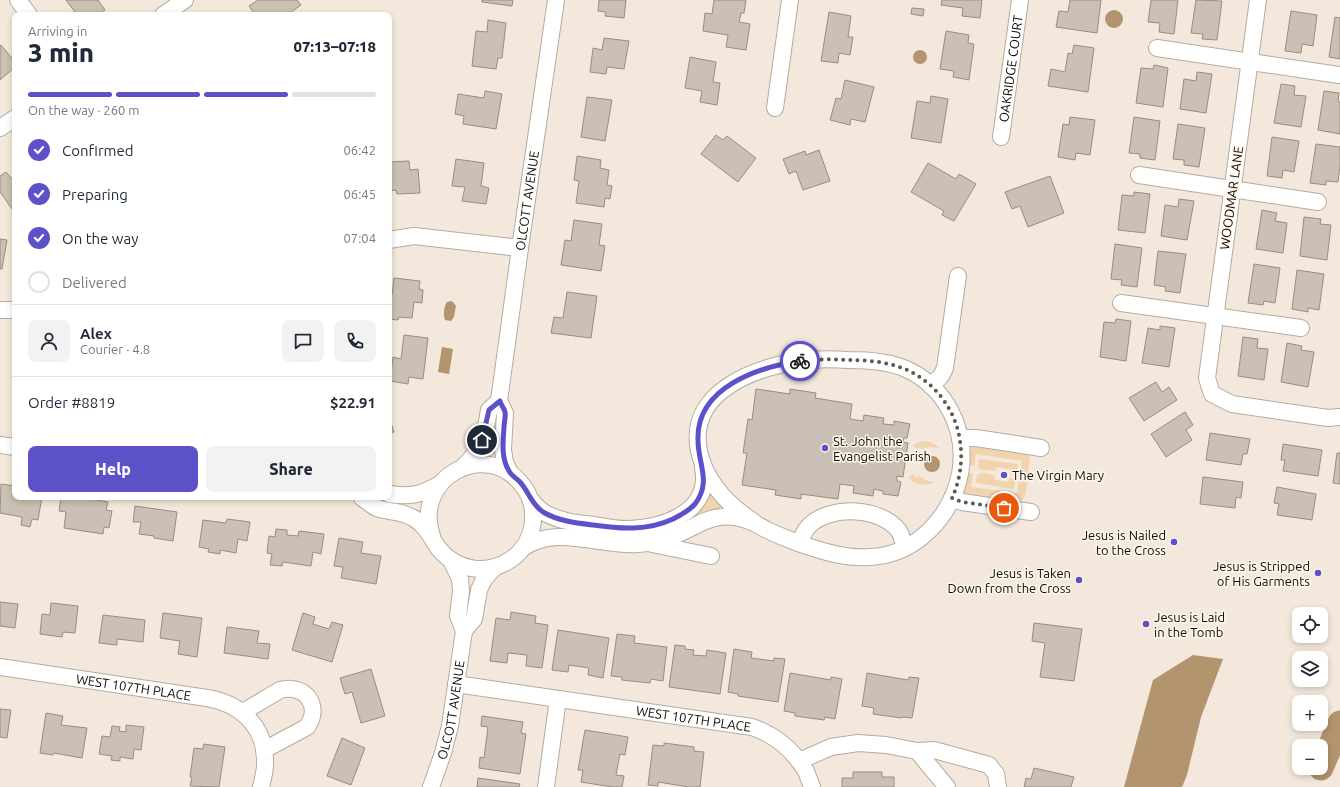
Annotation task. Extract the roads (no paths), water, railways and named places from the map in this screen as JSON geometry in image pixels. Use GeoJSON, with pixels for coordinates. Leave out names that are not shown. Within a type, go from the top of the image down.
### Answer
{"type":"FeatureCollection","features":[{"type":"Feature","properties":{"kind":"street"},"geometry":{"type":"LineString","coordinates":[[18,0],[27,12]]}},
{"type":"Feature","properties":{"kind":"street"},"geometry":{"type":"LineString","coordinates":[[167,12],[185,0]]}},
{"type":"Feature","properties":{"kind":"street","name":"OLCOTT AVENUE"},"geometry":{"type":"LineString","coordinates":[[510,473],[505,462],[503,450],[505,413],[500,401],[520,248],[556,0]]}},
{"type":"Feature","properties":{"kind":"street"},"geometry":{"type":"LineString","coordinates":[[775,108],[790,0]]}},
{"type":"Feature","properties":{"kind":"street","name":"OAKRIDGE COURT"},"geometry":{"type":"LineString","coordinates":[[1001,137],[1020,0]]}},
{"type":"Feature","properties":{"kind":"street","name":"WOODMAR LANE"},"geometry":{"type":"LineString","coordinates":[[1258,0],[1207,378],[1212,394],[1232,404],[1328,418],[1340,417]]}},
{"type":"Feature","properties":{"kind":"street"},"geometry":{"type":"LineString","coordinates":[[1157,48],[1339,75]]}},
{"type":"Feature","properties":{"kind":"street"},"geometry":{"type":"LineString","coordinates":[[0,128],[12,120]]}},
{"type":"Feature","properties":{"kind":"street"},"geometry":{"type":"LineString","coordinates":[[1140,175],[1318,202]]}},
{"type":"Feature","properties":{"kind":"street"},"geometry":{"type":"LineString","coordinates":[[392,240],[414,236],[520,248]]}},
{"type":"Feature","properties":{"kind":"street"},"geometry":{"type":"LineString","coordinates":[[931,386],[945,368],[958,276]]}},
{"type":"Feature","properties":{"kind":"street"},"geometry":{"type":"LineString","coordinates":[[1121,303],[1301,328]]}},
{"type":"Feature","properties":{"kind":"street"},"geometry":{"type":"LineString","coordinates":[[0,310],[12,310]]}},
{"type":"Feature","properties":{"kind":"street"},"geometry":{"type":"LineString","coordinates":[[814,360],[875,362],[906,369],[931,386],[948,406],[956,424],[960,439],[961,468],[958,484],[942,517],[932,530],[905,548],[884,555],[863,558],[825,551],[799,543],[754,522],[738,510],[721,494],[708,478],[698,445],[698,433],[700,422],[708,406],[724,389],[745,376],[760,370],[783,364],[814,360]]}},
{"type":"Feature","properties":{"kind":"street"},"geometry":{"type":"LineString","coordinates":[[392,494],[414,496],[438,485],[450,474],[463,467],[473,457],[480,446],[489,410],[500,401]]}},
{"type":"Feature","properties":{"kind":"street"},"geometry":{"type":"LineString","coordinates":[[960,439],[976,438],[1041,448]]}},
{"type":"Feature","properties":{"kind":"street"},"geometry":{"type":"LineString","coordinates":[[0,445],[12,447]]}},
{"type":"Feature","properties":{"kind":"street"},"geometry":{"type":"LineString","coordinates":[[463,467],[490,465],[510,473],[524,487],[531,500],[542,512],[548,515],[572,522],[626,529],[657,525],[683,514],[695,504],[701,495],[704,483],[702,461]]}},
{"type":"Feature","properties":{"kind":"street"},"geometry":{"type":"LineString","coordinates":[[438,485],[432,496],[429,508],[428,523],[435,544],[451,560],[462,566],[470,568],[479,569],[495,567],[512,559],[523,548],[533,525],[531,500]]}},
{"type":"Feature","properties":{"kind":"street"},"geometry":{"type":"LineString","coordinates":[[952,498],[962,502],[1031,512]]}},
{"type":"Feature","properties":{"kind":"street"},"geometry":{"type":"LineString","coordinates":[[365,500],[378,509],[399,513],[414,519],[421,523],[432,536]]}},
{"type":"Feature","properties":{"kind":"street"},"geometry":{"type":"LineString","coordinates":[[799,543],[808,527],[816,520],[835,512],[852,511],[867,513],[887,521],[902,536],[905,548]]}},
{"type":"Feature","properties":{"kind":"street"},"geometry":{"type":"LineString","coordinates":[[523,548],[538,540],[559,537],[622,545],[649,543],[670,538],[701,522],[714,518],[735,517],[754,522]]}},
{"type":"Feature","properties":{"kind":"street"},"geometry":{"type":"LineString","coordinates":[[649,543],[711,556]]}},
{"type":"Feature","properties":{"kind":"street","name":"OLCOTT AVENUE"},"geometry":{"type":"LineString","coordinates":[[431,787],[439,768],[447,740],[464,631],[458,616],[461,591],[460,579],[451,560]]}},
{"type":"Feature","properties":{"kind":"street","name":"OLCOTT AVENUE"},"geometry":{"type":"LineString","coordinates":[[464,631],[474,619],[479,590],[484,579],[495,567]]}},
{"type":"Feature","properties":{"kind":"street","name":"WEST 107TH PLACE"},"geometry":{"type":"LineString","coordinates":[[0,667],[217,699],[226,702],[243,712],[256,728],[266,760],[261,787]]}},
{"type":"Feature","properties":{"kind":"street","name":"WEST 107TH PLACE"},"geometry":{"type":"LineString","coordinates":[[456,684],[752,727],[765,732],[778,740],[789,749],[799,761]]}},
{"type":"Feature","properties":{"kind":"street"},"geometry":{"type":"LineString","coordinates":[[243,712],[280,690],[287,688],[304,692],[308,697],[313,707],[313,712],[307,727],[264,750]]}},
{"type":"Feature","properties":{"kind":"street"},"geometry":{"type":"LineString","coordinates":[[546,787],[558,699]]}},
{"type":"Feature","properties":{"kind":"street"},"geometry":{"type":"LineString","coordinates":[[812,787],[806,771],[799,761],[831,747],[871,743],[916,750],[934,750],[989,765],[996,774],[998,787]]}},
{"type":"Feature","properties":{"kind":"street"},"geometry":{"type":"LineString","coordinates":[[916,750],[947,787]]}},
{"type":"Feature","properties":{"kind":"waterway"},"geometry":{"type":"LineString","coordinates":[[1328,751],[1340,723]]}},
{"type":"Feature","properties":{"kind":"place","name":"St. John the Evangelist Parish"},"geometry":{"type":"Point","coordinates":[825,448]}},
{"type":"Feature","properties":{"kind":"place","name":"The Virgin Mary"},"geometry":{"type":"Point","coordinates":[1004,475]}},
{"type":"Feature","properties":{"kind":"place","name":"Jesus is Nailed to the Cross"},"geometry":{"type":"Point","coordinates":[1174,542]}},
{"type":"Feature","properties":{"kind":"place","name":"Jesus is Stripped of His Garments"},"geometry":{"type":"Point","coordinates":[1318,573]}},
{"type":"Feature","properties":{"kind":"place","name":"Jesus is Taken Down from the Cross"},"geometry":{"type":"Point","coordinates":[1079,580]}},
{"type":"Feature","properties":{"kind":"place","name":"Jesus is Laid in the Tomb"},"geometry":{"type":"Point","coordinates":[1146,624]}}]}
